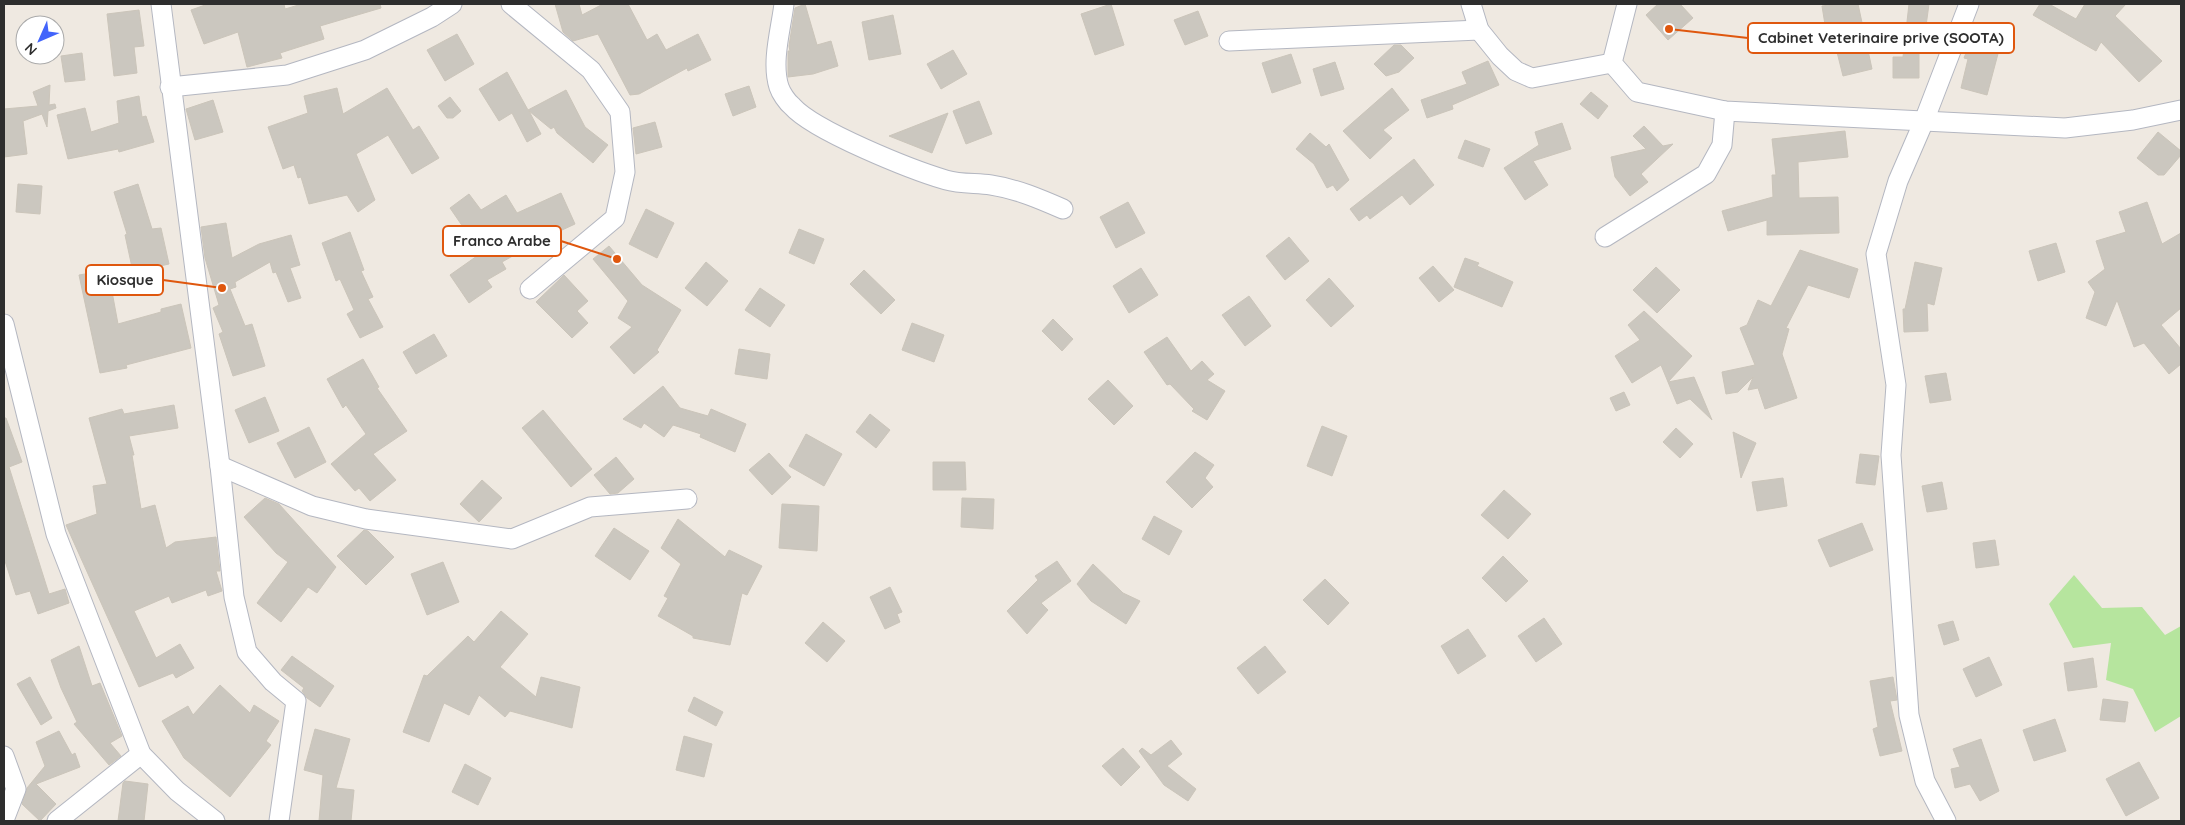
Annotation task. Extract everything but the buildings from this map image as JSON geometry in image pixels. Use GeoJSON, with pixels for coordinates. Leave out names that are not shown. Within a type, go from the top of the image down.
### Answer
{"type":"FeatureCollection","features":[{"type":"Feature","properties":{"kind":"street"},"geometry":{"type":"LineString","coordinates":[[161,4],[170,87],[220,466],[234,597],[247,652],[273,682],[296,701],[279,821]]}},
{"type":"Feature","properties":{"kind":"street"},"geometry":{"type":"LineString","coordinates":[[170,87],[287,74],[365,50],[432,17],[452,4]]}},
{"type":"Feature","properties":{"kind":"street"},"geometry":{"type":"LineString","coordinates":[[511,4],[591,70],[620,112],[625,172],[615,218],[530,289]]}},
{"type":"Feature","properties":{"kind":"street"},"geometry":{"type":"LineString","coordinates":[[784,4],[776,64],[780,88],[792,107],[811,121],[830,132],[912,168],[948,180],[992,185],[1023,192],[1063,209]]}},
{"type":"Feature","properties":{"kind":"street"},"geometry":{"type":"LineString","coordinates":[[1471,4],[1479,30],[1500,56],[1516,70],[1532,78],[1612,63]]}},
{"type":"Feature","properties":{"kind":"street"},"geometry":{"type":"LineString","coordinates":[[1612,63],[1627,4]]}},
{"type":"Feature","properties":{"kind":"street"},"geometry":{"type":"LineString","coordinates":[[1946,821],[1925,781],[1909,716],[1891,454],[1896,385],[1876,254],[1898,181],[1924,121],[1969,4]]}},
{"type":"Feature","properties":{"kind":"street"},"geometry":{"type":"LineString","coordinates":[[1229,41],[1479,30]]}},
{"type":"Feature","properties":{"kind":"street"},"geometry":{"type":"LineString","coordinates":[[1612,63],[1637,92],[1725,111],[2065,128],[2133,120],[2181,110]]}},
{"type":"Feature","properties":{"kind":"street"},"geometry":{"type":"LineString","coordinates":[[1605,237],[1706,174],[1722,145],[1725,111]]}},
{"type":"Feature","properties":{"kind":"street"},"geometry":{"type":"LineString","coordinates":[[4,324],[56,534],[141,754],[177,791],[215,821]]}},
{"type":"Feature","properties":{"kind":"street"},"geometry":{"type":"LineString","coordinates":[[220,466],[312,506],[366,519],[512,539],[590,507],[687,499]]}},
{"type":"Feature","properties":{"kind":"street"},"geometry":{"type":"LineString","coordinates":[[57,821],[141,754]]}},
{"type":"Feature","properties":{"kind":"street"},"geometry":{"type":"LineString","coordinates":[[4,756],[16,789],[4,820]]}},
{"type":"Feature","properties":{"kind":"green space"},"geometry":{"type":"Polygon","coordinates":[[[2074,575],[2102,608],[2142,607],[2165,635],[2181,626],[2181,716],[2155,732],[2133,689],[2106,680],[2111,643],[2073,648],[2049,604],[2074,575]]]}},
{"type":"Feature","properties":{"kind":"place","name":"Cabinet Veterinaire prive (SOOTA)"},"geometry":{"type":"Point","coordinates":[1669,29]}},
{"type":"Feature","properties":{"kind":"place","name":"Franco Arabe"},"geometry":{"type":"Point","coordinates":[617,259]}},
{"type":"Feature","properties":{"kind":"place","name":"Kiosque"},"geometry":{"type":"Point","coordinates":[222,288]}}]}
